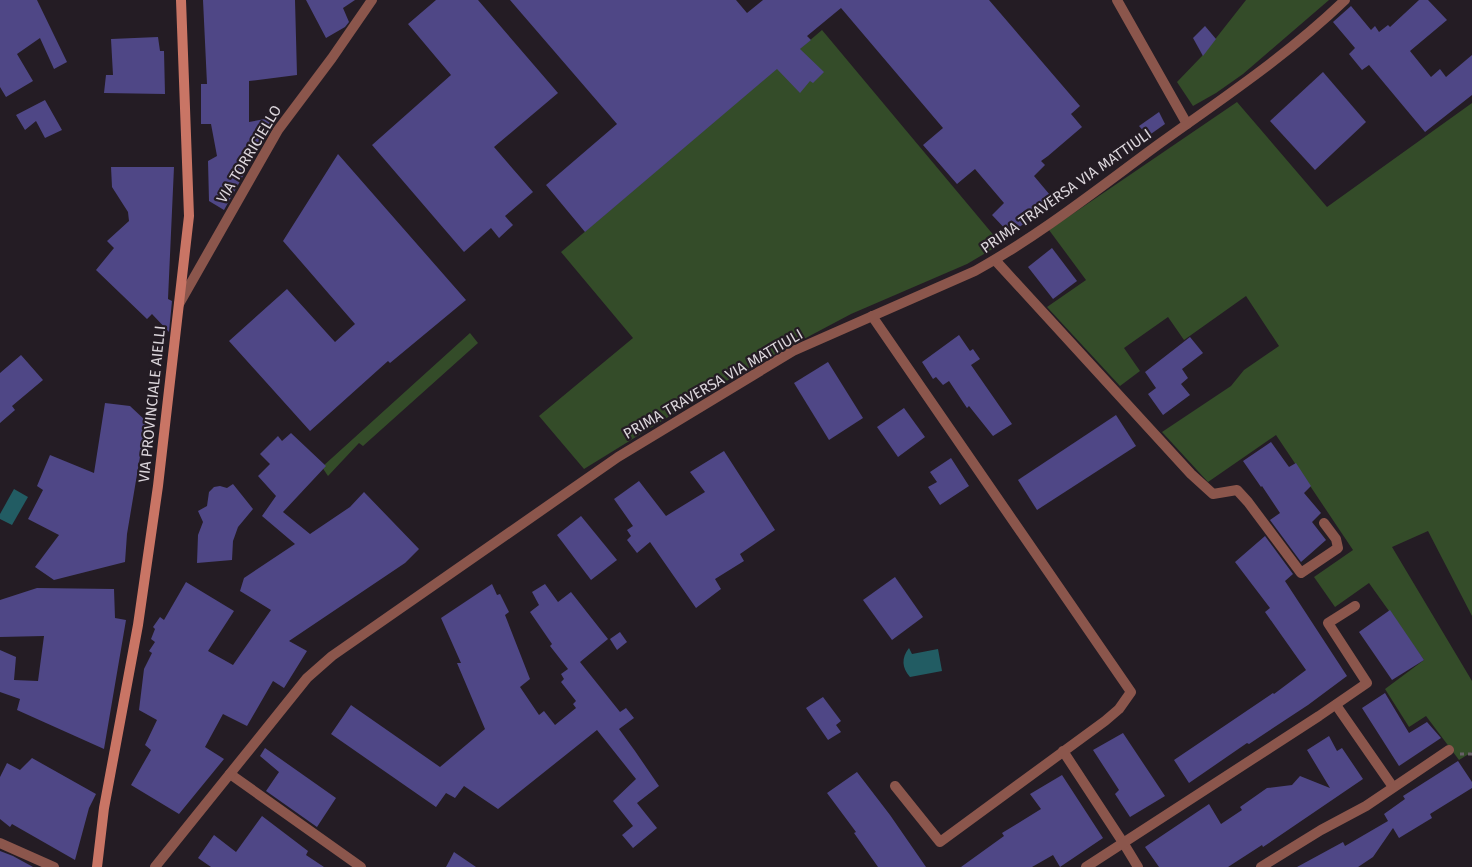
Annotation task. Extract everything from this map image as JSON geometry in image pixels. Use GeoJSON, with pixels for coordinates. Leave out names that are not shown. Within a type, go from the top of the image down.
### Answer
{"type":"FeatureCollection","features":[{"type":"Feature","properties":{"kind":"street","name":"VIA PROVINCIALE AIELLI"},"geometry":{"type":"LineString","coordinates":[[97,867],[104,808],[139,616],[158,486],[189,216],[181,0]]}},
{"type":"Feature","properties":{"kind":"street","name":"VIA TORRICIELLO"},"geometry":{"type":"LineString","coordinates":[[179,305],[278,130],[332,58],[372,0]]}},
{"type":"Feature","properties":{"kind":"street"},"geometry":{"type":"LineString","coordinates":[[1117,0],[1187,124]]}},
{"type":"Feature","properties":{"kind":"street","name":"PRIMA TRAVERSA VIA MATTIULI"},"geometry":{"type":"LineString","coordinates":[[155,867],[307,678],[332,656],[618,457],[792,351],[995,260],[1244,85],[1345,0]]}},
{"type":"Feature","properties":{"kind":"street"},"geometry":{"type":"LineString","coordinates":[[995,260],[1191,474],[1213,494],[1237,490],[1302,573],[1338,548],[1336,540],[1324,523]]}},
{"type":"Feature","properties":{"kind":"street"},"geometry":{"type":"LineString","coordinates":[[872,316],[1131,692],[1119,709],[940,842],[895,786]]}},
{"type":"Feature","properties":{"kind":"street"},"geometry":{"type":"LineString","coordinates":[[1086,867],[1124,844],[1367,683],[1328,623],[1355,606]]}},
{"type":"Feature","properties":{"kind":"street"},"geometry":{"type":"LineString","coordinates":[[1336,705],[1393,787]]}},
{"type":"Feature","properties":{"kind":"street"},"geometry":{"type":"LineString","coordinates":[[1262,867],[1321,830],[1366,806],[1449,750]]}},
{"type":"Feature","properties":{"kind":"street"},"geometry":{"type":"LineString","coordinates":[[1063,751],[1138,867]]}},
{"type":"Feature","properties":{"kind":"street"},"geometry":{"type":"LineString","coordinates":[[230,774],[362,867]]}},
{"type":"Feature","properties":{"kind":"street"},"geometry":{"type":"LineString","coordinates":[[0,843],[54,867]]}},
{"type":"Feature","properties":{"kind":"green space"},"geometry":{"type":"Polygon","coordinates":[[[1246,0],[1329,0],[1243,74],[1193,106],[1177,82],[1202,56],[1246,0]]]}},
{"type":"Feature","properties":{"kind":"green space"},"geometry":{"type":"Polygon","coordinates":[[[822,30],[1001,244],[967,264],[851,314],[738,374],[584,469],[539,416],[633,338],[561,252],[822,30]]]}},
{"type":"Feature","properties":{"kind":"green space"},"geometry":{"type":"Polygon","coordinates":[[[1237,102],[1327,207],[1472,103],[1472,616],[1428,531],[1392,547],[1472,681],[1472,752],[1459,760],[1426,716],[1409,727],[1385,689],[1424,660],[1369,583],[1335,607],[1314,577],[1353,550],[1276,435],[1208,482],[1162,432],[1231,386],[1244,370],[1279,346],[1246,296],[1184,340],[1168,317],[1124,348],[1140,371],[1120,386],[1047,307],[1086,280],[1049,230],[1237,102]]]}},
{"type":"Feature","properties":{"kind":"green space"},"geometry":{"type":"Polygon","coordinates":[[[470,333],[478,343],[363,446],[359,443],[328,476],[322,467],[470,333]]]}},
{"type":"Feature","properties":{"kind":"water"},"geometry":{"type":"Polygon","coordinates":[[[14,489],[28,497],[12,525],[0,519],[0,514],[14,489]]]}},
{"type":"Feature","properties":{"kind":"water"},"geometry":{"type":"Polygon","coordinates":[[[909,648],[912,654],[938,649],[942,671],[910,677],[905,670],[904,663],[905,655],[909,648]]]}},
{"type":"Feature","properties":{"kind":"building"},"geometry":{"type":"Polygon","coordinates":[[[0,0],[37,0],[67,62],[54,69],[40,38],[17,54],[33,81],[6,97],[0,87],[0,0]]]}},
{"type":"Feature","properties":{"kind":"building"},"geometry":{"type":"Polygon","coordinates":[[[203,0],[295,0],[297,75],[249,81],[249,122],[276,117],[224,210],[209,201],[208,161],[217,156],[211,124],[201,124],[201,84],[207,84],[203,0]]]}},
{"type":"Feature","properties":{"kind":"building"},"geometry":{"type":"Polygon","coordinates":[[[306,0],[355,0],[343,8],[349,22],[345,27],[326,38],[306,0]]]}},
{"type":"Feature","properties":{"kind":"building"},"geometry":{"type":"Polygon","coordinates":[[[436,0],[478,0],[558,93],[494,147],[533,192],[505,216],[513,225],[499,238],[491,228],[464,252],[372,145],[451,75],[408,24],[436,0]]]}},
{"type":"Feature","properties":{"kind":"building"},"geometry":{"type":"Polygon","coordinates":[[[510,0],[736,0],[747,13],[763,0],[989,0],[1080,106],[1071,114],[1082,127],[1041,161],[1045,165],[1034,176],[1055,201],[1010,234],[992,215],[1004,203],[975,169],[957,184],[923,145],[943,128],[841,8],[807,36],[811,40],[800,49],[824,72],[813,83],[810,81],[800,93],[777,69],[585,232],[546,185],[617,124],[510,0]]]}},
{"type":"Feature","properties":{"kind":"building"},"geometry":{"type":"Polygon","coordinates":[[[1419,0],[1428,0],[1447,20],[1410,51],[1431,77],[1440,69],[1446,77],[1472,55],[1472,95],[1425,132],[1369,65],[1362,70],[1349,54],[1355,48],[1333,22],[1351,6],[1371,30],[1375,26],[1379,32],[1388,25],[1390,27],[1419,0]]]}},
{"type":"Feature","properties":{"kind":"building"},"geometry":{"type":"Polygon","coordinates":[[[1205,26],[1216,39],[1203,56],[1193,38],[1205,26]]]}},
{"type":"Feature","properties":{"kind":"building"},"geometry":{"type":"Polygon","coordinates":[[[158,37],[160,51],[164,51],[165,94],[104,93],[106,75],[113,75],[111,39],[158,37]]]}},
{"type":"Feature","properties":{"kind":"building"},"geometry":{"type":"Polygon","coordinates":[[[1323,72],[1366,122],[1315,170],[1270,121],[1323,72]]]}},
{"type":"Feature","properties":{"kind":"building"},"geometry":{"type":"Polygon","coordinates":[[[45,100],[62,130],[45,138],[36,121],[25,130],[16,115],[45,100]]]}},
{"type":"Feature","properties":{"kind":"building"},"geometry":{"type":"Polygon","coordinates":[[[1159,112],[1165,124],[1148,136],[1139,126],[1159,112]]]}},
{"type":"Feature","properties":{"kind":"building"},"geometry":{"type":"Polygon","coordinates":[[[338,154],[466,300],[390,363],[388,361],[310,431],[229,341],[287,289],[335,342],[355,324],[283,241],[338,154]]]}},
{"type":"Feature","properties":{"kind":"building"},"geometry":{"type":"Polygon","coordinates":[[[111,167],[174,167],[168,299],[172,301],[169,332],[152,314],[147,319],[96,270],[114,248],[107,241],[129,221],[128,212],[112,187],[111,167]]]}},
{"type":"Feature","properties":{"kind":"building"},"geometry":{"type":"Polygon","coordinates":[[[1052,248],[1077,281],[1053,299],[1028,267],[1052,248]]]}},
{"type":"Feature","properties":{"kind":"building"},"geometry":{"type":"Polygon","coordinates":[[[959,335],[970,351],[973,349],[980,359],[971,365],[1012,424],[993,436],[969,406],[967,408],[949,381],[943,385],[936,377],[933,379],[922,362],[959,335]]]}},
{"type":"Feature","properties":{"kind":"building"},"geometry":{"type":"Polygon","coordinates":[[[1190,337],[1203,353],[1182,369],[1188,378],[1181,384],[1190,395],[1163,415],[1148,394],[1156,388],[1145,372],[1190,337]]]}},
{"type":"Feature","properties":{"kind":"building"},"geometry":{"type":"Polygon","coordinates":[[[21,355],[43,380],[12,406],[15,410],[0,423],[0,373],[21,355]]]}},
{"type":"Feature","properties":{"kind":"building"},"geometry":{"type":"Polygon","coordinates":[[[828,362],[863,418],[829,440],[794,383],[828,362]]]}},
{"type":"Feature","properties":{"kind":"building"},"geometry":{"type":"Polygon","coordinates":[[[105,403],[130,406],[147,422],[127,534],[125,562],[54,580],[35,567],[59,535],[28,519],[43,490],[37,486],[50,455],[94,473],[105,403]]]}},
{"type":"Feature","properties":{"kind":"building"},"geometry":{"type":"Polygon","coordinates":[[[904,408],[925,437],[898,457],[877,427],[904,408]]]}},
{"type":"Feature","properties":{"kind":"building"},"geometry":{"type":"Polygon","coordinates":[[[1116,415],[1136,446],[1037,510],[1018,480],[1116,415]]]}},
{"type":"Feature","properties":{"kind":"building"},"geometry":{"type":"Polygon","coordinates":[[[291,433],[326,466],[283,512],[310,534],[350,507],[364,492],[419,549],[405,563],[289,641],[307,651],[284,688],[273,681],[247,726],[223,714],[205,747],[224,759],[179,814],[131,785],[151,750],[145,745],[157,720],[139,710],[144,669],[152,653],[149,651],[155,642],[151,639],[155,629],[153,627],[160,617],[164,620],[186,582],[234,611],[208,651],[233,665],[271,610],[240,591],[244,578],[295,544],[262,516],[276,496],[258,476],[270,464],[260,454],[278,436],[282,441],[291,433]]]}},
{"type":"Feature","properties":{"kind":"building"},"geometry":{"type":"Polygon","coordinates":[[[1271,442],[1289,467],[1296,463],[1311,486],[1304,493],[1321,513],[1312,522],[1326,540],[1301,562],[1270,520],[1280,513],[1243,461],[1271,442]]]}},
{"type":"Feature","properties":{"kind":"building"},"geometry":{"type":"Polygon","coordinates":[[[724,451],[775,530],[740,554],[744,561],[715,579],[721,589],[696,608],[650,542],[637,553],[627,540],[631,536],[627,530],[633,526],[614,499],[639,481],[666,516],[705,492],[690,472],[724,451]]]}},
{"type":"Feature","properties":{"kind":"building"},"geometry":{"type":"Polygon","coordinates":[[[951,458],[969,486],[940,505],[928,487],[937,482],[930,472],[951,458]]]}},
{"type":"Feature","properties":{"kind":"building"},"geometry":{"type":"Polygon","coordinates":[[[233,484],[253,509],[238,527],[233,541],[232,560],[197,563],[198,535],[203,522],[198,511],[207,506],[209,492],[214,487],[227,488],[233,484]]]}},
{"type":"Feature","properties":{"kind":"building"},"geometry":{"type":"Polygon","coordinates":[[[581,516],[617,560],[591,580],[557,535],[581,516]]]}},
{"type":"Feature","properties":{"kind":"building"},"geometry":{"type":"Polygon","coordinates":[[[1265,536],[1293,574],[1285,581],[1347,676],[1308,705],[1249,744],[1247,743],[1189,783],[1174,760],[1274,694],[1306,670],[1265,612],[1270,608],[1235,562],[1265,536]]]}},
{"type":"Feature","properties":{"kind":"building"},"geometry":{"type":"Polygon","coordinates":[[[895,577],[923,617],[892,640],[863,600],[895,577]]]}},
{"type":"Feature","properties":{"kind":"building"},"geometry":{"type":"Polygon","coordinates":[[[492,584],[497,595],[500,594],[509,612],[505,615],[530,679],[520,687],[539,715],[544,711],[555,725],[576,708],[573,704],[576,701],[561,682],[564,679],[561,674],[568,669],[550,646],[552,644],[530,612],[539,605],[532,592],[545,584],[558,602],[571,592],[608,639],[580,662],[620,712],[626,708],[634,718],[619,729],[659,786],[637,803],[657,828],[633,848],[622,835],[633,826],[613,801],[636,779],[597,730],[498,809],[464,786],[455,798],[446,793],[436,807],[331,734],[351,705],[440,767],[485,729],[457,663],[461,663],[441,618],[492,584]]]}},
{"type":"Feature","properties":{"kind":"building"},"geometry":{"type":"Polygon","coordinates":[[[37,588],[114,589],[115,618],[126,620],[104,749],[17,710],[20,699],[0,692],[0,650],[16,657],[14,680],[38,681],[44,636],[0,637],[0,600],[37,588]]]}},
{"type":"Feature","properties":{"kind":"building"},"geometry":{"type":"Polygon","coordinates":[[[1390,610],[1424,660],[1392,680],[1359,632],[1390,610]]]}},
{"type":"Feature","properties":{"kind":"building"},"geometry":{"type":"Polygon","coordinates":[[[620,632],[627,642],[617,650],[610,639],[620,632]]]}},
{"type":"Feature","properties":{"kind":"building"},"geometry":{"type":"Polygon","coordinates":[[[1385,693],[1409,733],[1427,722],[1441,738],[1399,766],[1362,708],[1385,693]]]}},
{"type":"Feature","properties":{"kind":"building"},"geometry":{"type":"Polygon","coordinates":[[[823,697],[841,721],[836,725],[841,732],[828,740],[806,708],[823,697]]]}},
{"type":"Feature","properties":{"kind":"building"},"geometry":{"type":"Polygon","coordinates":[[[1123,733],[1165,796],[1130,817],[1115,794],[1119,790],[1093,750],[1123,733]]]}},
{"type":"Feature","properties":{"kind":"building"},"geometry":{"type":"Polygon","coordinates":[[[1329,736],[1337,751],[1342,748],[1363,779],[1263,847],[1262,845],[1228,867],[1159,867],[1145,847],[1209,804],[1221,824],[1242,810],[1240,807],[1267,788],[1292,785],[1300,776],[1330,788],[1307,750],[1329,736]]]}},
{"type":"Feature","properties":{"kind":"building"},"geometry":{"type":"Polygon","coordinates":[[[265,748],[336,798],[317,827],[266,791],[279,772],[260,756],[265,748]]]}},
{"type":"Feature","properties":{"kind":"building"},"geometry":{"type":"Polygon","coordinates":[[[32,758],[96,794],[89,808],[75,860],[12,824],[10,827],[0,819],[0,777],[7,763],[20,770],[32,758]]]}},
{"type":"Feature","properties":{"kind":"building"},"geometry":{"type":"Polygon","coordinates":[[[1458,761],[1472,782],[1472,788],[1430,814],[1432,818],[1399,838],[1393,828],[1373,857],[1358,867],[1297,867],[1343,842],[1345,846],[1388,821],[1384,814],[1405,799],[1403,796],[1458,761]]]}},
{"type":"Feature","properties":{"kind":"building"},"geometry":{"type":"Polygon","coordinates":[[[857,772],[926,867],[878,867],[854,833],[856,832],[827,793],[857,772]]]}},
{"type":"Feature","properties":{"kind":"building"},"geometry":{"type":"Polygon","coordinates":[[[1062,775],[1103,838],[1060,867],[1053,855],[1032,867],[961,867],[1004,836],[1002,833],[1041,809],[1030,794],[1062,775]]]}},
{"type":"Feature","properties":{"kind":"building"},"geometry":{"type":"Polygon","coordinates":[[[262,816],[308,851],[306,855],[324,867],[211,867],[198,858],[214,835],[236,852],[262,816]]]}},
{"type":"Feature","properties":{"kind":"building"},"geometry":{"type":"Polygon","coordinates":[[[0,851],[13,856],[33,867],[0,867],[0,851]]]}},
{"type":"Feature","properties":{"kind":"building"},"geometry":{"type":"Polygon","coordinates":[[[454,852],[476,867],[446,867],[454,852]]]}}]}
